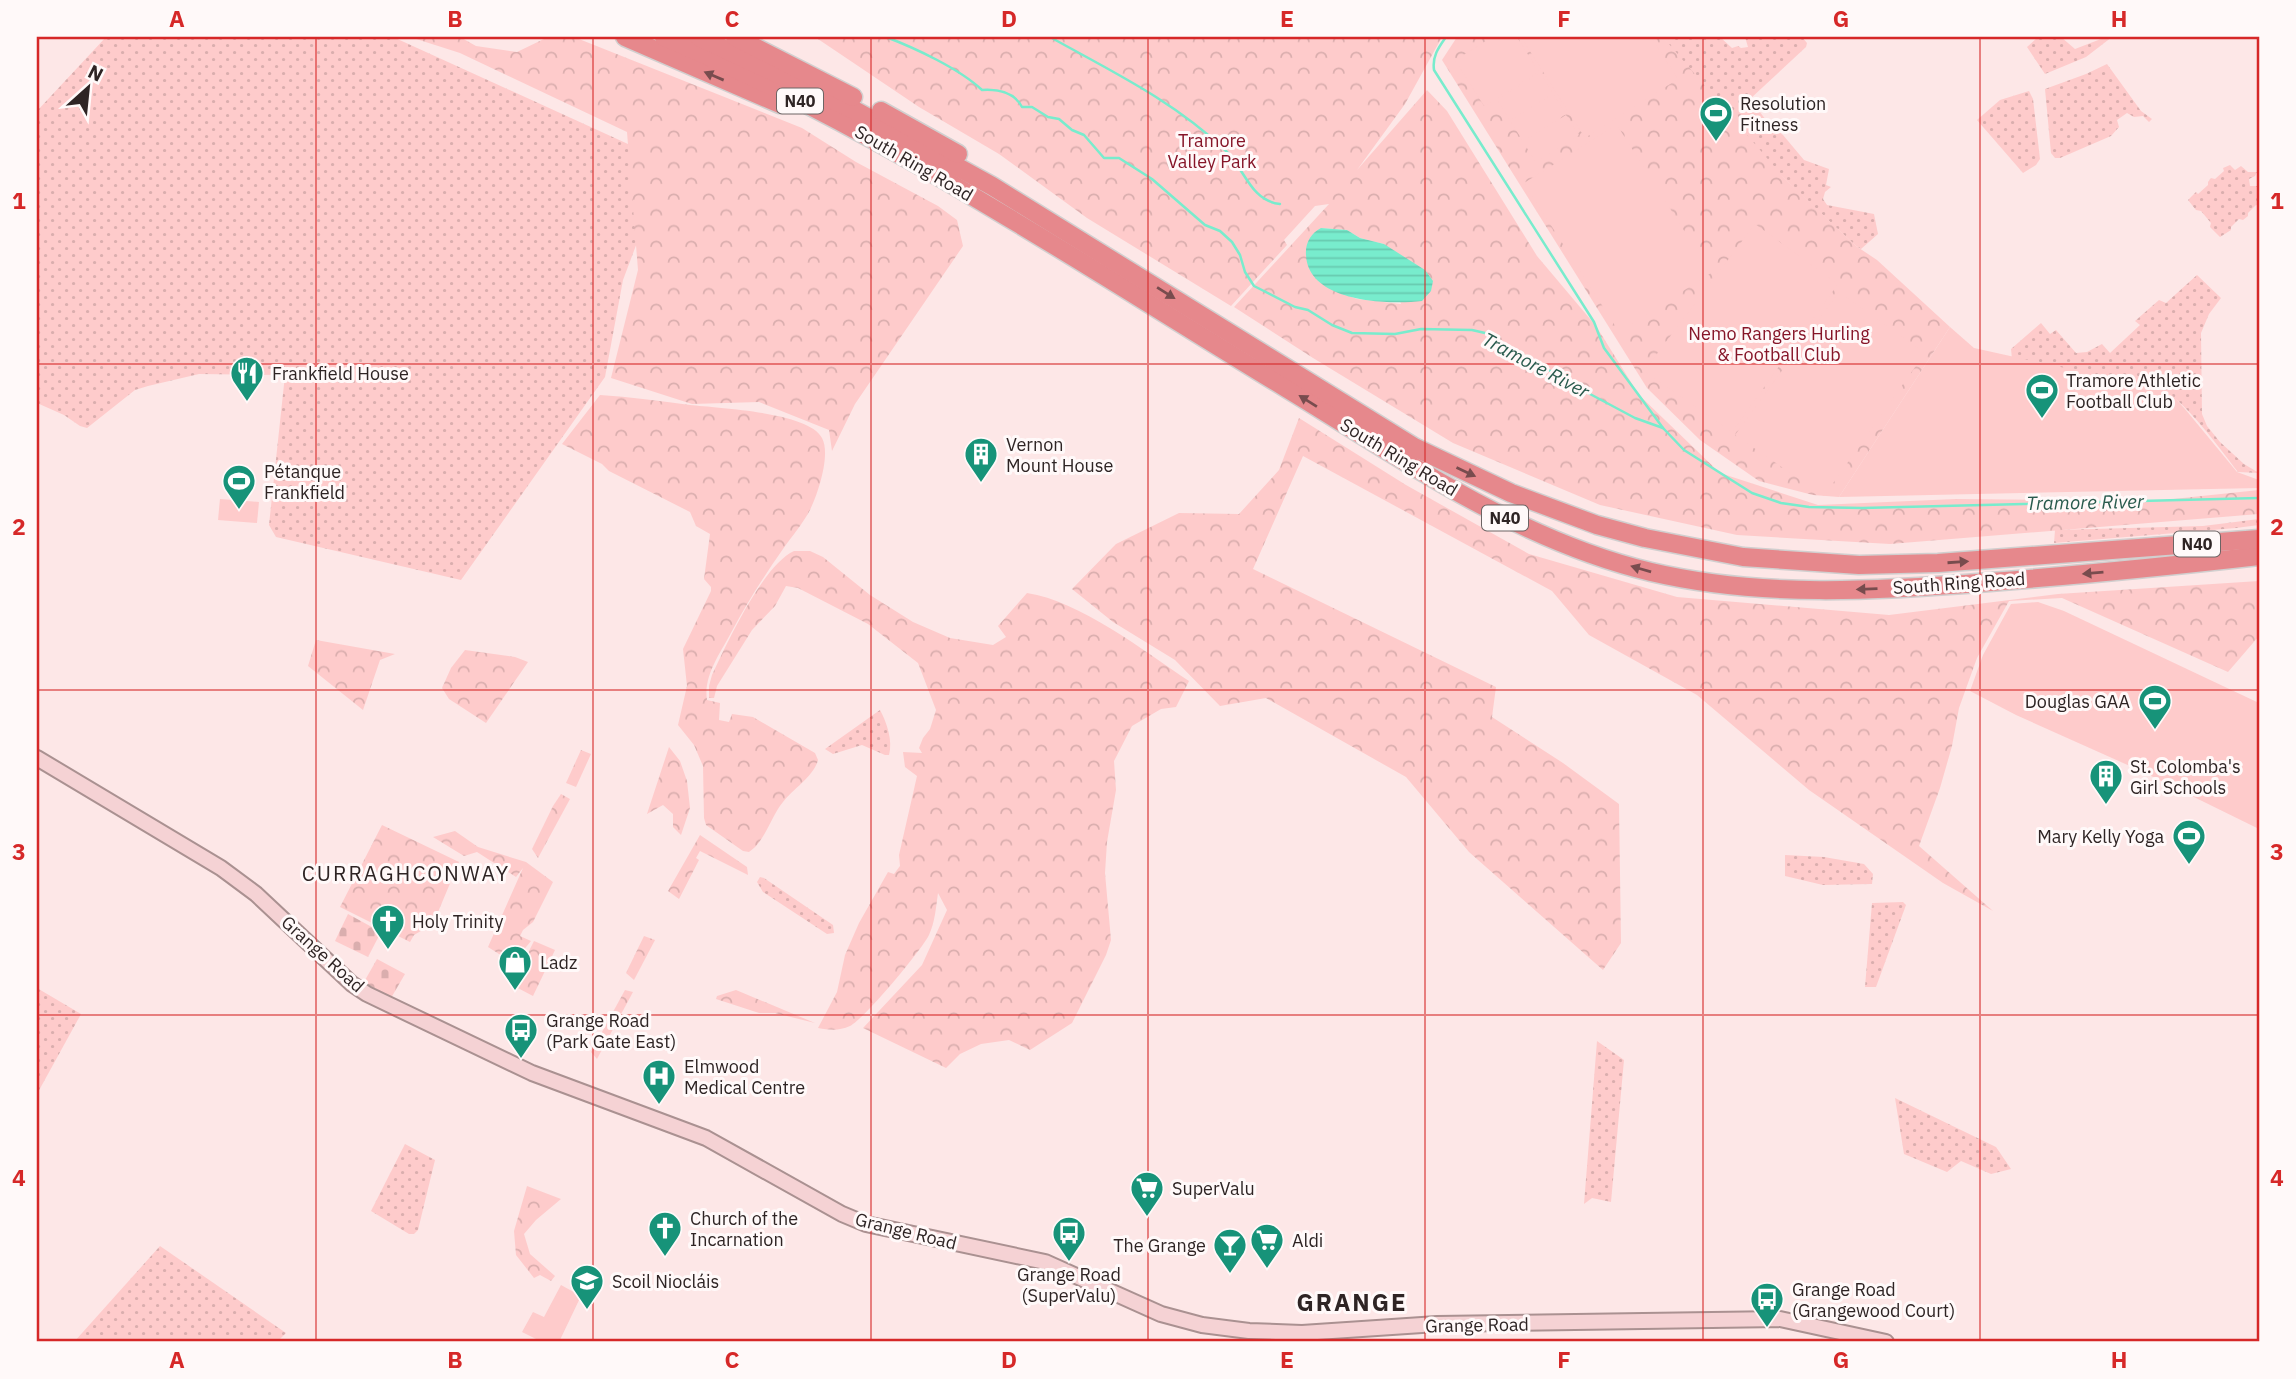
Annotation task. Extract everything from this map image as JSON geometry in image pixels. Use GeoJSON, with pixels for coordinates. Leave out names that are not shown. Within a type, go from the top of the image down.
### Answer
{"type":"FeatureCollection","features":[{"type":"Feature","properties":{"kind":"highway"},"geometry":{"type":"LineString","coordinates":[[625,37],[933,173]]}},
{"type":"Feature","properties":{"kind":"highway","name":"South Ring Road"},"geometry":{"type":"LineString","coordinates":[[664,37],[845,123],[933,173],[1406,463],[1498,514],[1543,536],[1588,553],[1651,572],[1763,589],[1916,587],[2259,556]]}},
{"type":"Feature","properties":{"kind":"highway","name":"South Ring Road"},"geometry":{"type":"LineString","coordinates":[[698,37],[854,110],[992,186],[1414,447],[1552,510],[1645,538],[1743,556],[1859,565],[1938,563],[2259,539]]}},
{"type":"Feature","properties":{"kind":"highway"},"geometry":{"type":"LineString","coordinates":[[735,37],[935,140],[1079,230],[1134,272]]}},
{"type":"Feature","properties":{"kind":"highway"},"geometry":{"type":"LineString","coordinates":[[773,55],[854,110]]}},
{"type":"Feature","properties":{"kind":"highway"},"geometry":{"type":"LineString","coordinates":[[2136,548],[2259,529]]}},
{"type":"Feature","properties":{"kind":"highway"},"geometry":{"type":"LineString","coordinates":[[2161,566],[2259,564]]}},
{"type":"Feature","properties":{"kind":"main road","name":"Grange Road"},"geometry":{"type":"LineString","coordinates":[[37,758],[221,868],[256,894],[344,977],[367,994],[532,1073],[706,1138],[842,1214],[866,1224],[1045,1262],[1145,1309],[1202,1325],[1249,1331],[1302,1333],[1437,1324],[1780,1319],[1886,1342]]}},
{"type":"Feature","properties":{"kind":"green space"},"geometry":{"type":"Polygon","coordinates":[[[106,37],[393,37],[628,144],[644,224],[623,280],[605,377],[461,580],[276,537],[269,525],[285,375],[199,374],[148,386],[135,390],[87,428],[37,403],[37,111],[106,37]]]}},
{"type":"Feature","properties":{"kind":"green space"},"geometry":{"type":"Polygon","coordinates":[[[410,37],[460,37],[476,46],[517,52],[548,37],[574,37],[802,128],[856,162],[938,206],[957,220],[963,246],[855,404],[832,451],[829,430],[759,402],[692,404],[611,378],[638,270],[627,132],[460,53],[410,37]]]}},
{"type":"Feature","properties":{"kind":"green space","name":"Tramore Valley Park"},"geometry":{"type":"Polygon","coordinates":[[[815,37],[1442,37],[1405,104],[1357,170],[1427,90],[1447,111],[1537,256],[1596,326],[1639,395],[1720,473],[1818,505],[1956,499],[2154,501],[2259,490],[2259,514],[1890,544],[1737,535],[1600,505],[1453,443],[1234,307],[1329,204],[1315,206],[1284,240],[1287,245],[1231,306],[1087,218],[999,154],[919,107],[815,37]],[[1321,228],[1336,291],[1357,299],[1401,304],[1384,244],[1360,238],[1347,230],[1321,228]]]}},
{"type":"Feature","properties":{"kind":"green space","name":"Nemo Rangers Hurling & Football Club"},"geometry":{"type":"Polygon","coordinates":[[[1457,37],[1663,37],[1784,178],[1856,246],[1877,260],[1950,327],[1839,497],[1813,495],[1759,481],[1700,440],[1647,388],[1442,60],[1457,37]]]}},
{"type":"Feature","properties":{"kind":"green space"},"geometry":{"type":"Polygon","coordinates":[[[1493,37],[1517,37],[1539,72],[1484,106],[1455,60],[1493,37]]]}},
{"type":"Feature","properties":{"kind":"green space"},"geometry":{"type":"Polygon","coordinates":[[[1521,37],[1651,37],[1678,79],[1585,138],[1521,37]]]}},
{"type":"Feature","properties":{"kind":"green space"},"geometry":{"type":"Polygon","coordinates":[[[1663,37],[1720,37],[1732,48],[1741,48],[1748,47],[1745,37],[1802,37],[1807,43],[1806,47],[1750,99],[1769,124],[1783,135],[1804,160],[1829,169],[1826,185],[1831,187],[1825,192],[1823,199],[1827,205],[1874,214],[1878,234],[1861,249],[1856,246],[1753,147],[1705,94],[1663,37]]]}},
{"type":"Feature","properties":{"kind":"green space"},"geometry":{"type":"Polygon","coordinates":[[[2038,37],[2061,37],[2075,49],[2112,37],[2086,57],[2045,74],[2027,47],[2038,37]]]}},
{"type":"Feature","properties":{"kind":"green space"},"geometry":{"type":"Polygon","coordinates":[[[2107,64],[2141,111],[2152,119],[2149,122],[2143,116],[2134,117],[2127,113],[2117,120],[2119,127],[2111,136],[2055,158],[2051,153],[2045,89],[2107,64]]]}},
{"type":"Feature","properties":{"kind":"green space"},"geometry":{"type":"Polygon","coordinates":[[[1540,73],[1553,93],[1510,120],[1497,100],[1540,73]]]}},
{"type":"Feature","properties":{"kind":"green space"},"geometry":{"type":"Polygon","coordinates":[[[2029,91],[2033,99],[2040,159],[2023,173],[1977,120],[2000,100],[2029,91]]]}},
{"type":"Feature","properties":{"kind":"green space"},"geometry":{"type":"Polygon","coordinates":[[[1553,94],[1566,114],[1523,141],[1510,121],[1553,94]]]}},
{"type":"Feature","properties":{"kind":"green space"},"geometry":{"type":"Polygon","coordinates":[[[1566,115],[1579,135],[1536,162],[1523,142],[1566,115]]]}},
{"type":"Feature","properties":{"kind":"green space"},"geometry":{"type":"Polygon","coordinates":[[[1617,125],[1711,273],[1619,332],[1524,183],[1617,125]]]}},
{"type":"Feature","properties":{"kind":"green space"},"geometry":{"type":"Polygon","coordinates":[[[2230,165],[2235,170],[2241,166],[2248,172],[2257,172],[2249,179],[2250,186],[2259,186],[2259,206],[2256,205],[2248,216],[2243,220],[2239,219],[2231,230],[2220,237],[2210,227],[2211,223],[2201,211],[2196,210],[2188,200],[2208,185],[2211,178],[2215,179],[2224,171],[2223,168],[2230,165]]]}},
{"type":"Feature","properties":{"kind":"green space"},"geometry":{"type":"Polygon","coordinates":[[[1755,224],[1838,284],[1732,432],[1644,371],[1755,224]]]}},
{"type":"Feature","properties":{"kind":"green space"},"geometry":{"type":"Polygon","coordinates":[[[2197,275],[2221,298],[2209,314],[2201,333],[2202,414],[2207,426],[2220,442],[2244,464],[2259,473],[2238,472],[2192,414],[2161,389],[2012,359],[2011,349],[2041,323],[2050,334],[2056,330],[2076,353],[2087,352],[2102,344],[2110,353],[2140,325],[2135,321],[2159,300],[2166,303],[2197,275]]]}},
{"type":"Feature","properties":{"kind":"green space"},"geometry":{"type":"Polygon","coordinates":[[[1839,292],[1925,353],[1824,496],[1735,435],[1839,292]]]}},
{"type":"Feature","properties":{"kind":"green space","name":"Tramore Athletic Football Club"},"geometry":{"type":"Polygon","coordinates":[[[1950,327],[1974,348],[2161,389],[2172,395],[2185,409],[2237,472],[2259,480],[2259,488],[1839,497],[1950,327]]]}},
{"type":"Feature","properties":{"kind":"green space"},"geometry":{"type":"Polygon","coordinates":[[[600,395],[782,417],[814,429],[822,438],[825,454],[822,474],[810,510],[750,600],[718,656],[706,691],[707,700],[720,703],[719,720],[729,722],[732,714],[753,717],[815,753],[818,760],[808,777],[783,802],[755,848],[749,852],[743,851],[706,825],[703,766],[694,745],[678,725],[687,686],[683,649],[711,591],[704,579],[710,534],[696,526],[690,512],[562,444],[600,395]]]}},
{"type":"Feature","properties":{"kind":"green space"},"geometry":{"type":"Polygon","coordinates":[[[1299,418],[1406,485],[1529,554],[1677,597],[1889,615],[2058,594],[2259,581],[2259,636],[2228,672],[2062,598],[2009,601],[1977,658],[1959,708],[1940,788],[1919,846],[1993,911],[1943,883],[1809,790],[1697,695],[1589,635],[1552,591],[1303,456],[1253,569],[1496,687],[1492,717],[1563,763],[1619,804],[1621,943],[1603,970],[1469,852],[1406,777],[1266,698],[1220,706],[1175,660],[1113,622],[1072,589],[1116,544],[1179,513],[1239,514],[1279,470],[1299,418]]]}},
{"type":"Feature","properties":{"kind":"green space","name":"Pétanque Frankfield"},"geometry":{"type":"Polygon","coordinates":[[[220,499],[259,502],[257,523],[218,520],[220,499]]]}},
{"type":"Feature","properties":{"kind":"green space"},"geometry":{"type":"Polygon","coordinates":[[[2259,519],[2259,525],[2236,528],[2054,543],[2055,530],[2203,526],[2259,519]]]}},
{"type":"Feature","properties":{"kind":"green space"},"geometry":{"type":"Polygon","coordinates":[[[794,551],[810,551],[823,557],[870,595],[913,622],[950,638],[993,645],[1006,637],[998,626],[1027,593],[1047,598],[1090,616],[1189,681],[1176,707],[1161,709],[1132,726],[1114,761],[1116,790],[1105,873],[1111,940],[1072,1023],[1030,1050],[1009,1040],[981,1044],[960,1054],[946,1068],[863,1028],[922,965],[947,910],[938,893],[929,935],[879,998],[850,1026],[834,1030],[818,1028],[837,992],[845,955],[859,923],[888,872],[894,874],[900,866],[899,855],[917,776],[905,767],[903,752],[922,753],[919,748],[930,729],[936,710],[918,663],[868,624],[798,588],[786,586],[775,606],[752,630],[717,686],[714,698],[709,698],[712,675],[747,606],[770,572],[794,551]]]}},
{"type":"Feature","properties":{"kind":"green space","name":"Douglas GAA"},"geometry":{"type":"Polygon","coordinates":[[[2038,602],[2064,611],[2259,703],[2259,829],[1970,691],[1983,655],[2011,604],[2038,602]]]}},
{"type":"Feature","properties":{"kind":"green space"},"geometry":{"type":"Polygon","coordinates":[[[316,640],[395,654],[380,660],[363,710],[308,666],[316,640]]]}},
{"type":"Feature","properties":{"kind":"green space"},"geometry":{"type":"Polygon","coordinates":[[[465,650],[515,657],[528,662],[486,723],[449,699],[442,688],[451,668],[465,650]]]}},
{"type":"Feature","properties":{"kind":"green space"},"geometry":{"type":"Polygon","coordinates":[[[880,710],[889,732],[889,755],[862,745],[833,754],[825,749],[880,710]]]}},
{"type":"Feature","properties":{"kind":"green space"},"geometry":{"type":"Polygon","coordinates":[[[669,747],[680,761],[687,781],[690,808],[681,835],[673,827],[673,814],[663,805],[647,814],[669,747]]]}},
{"type":"Feature","properties":{"kind":"green space"},"geometry":{"type":"Polygon","coordinates":[[[581,750],[591,754],[576,787],[566,783],[581,750]]]}},
{"type":"Feature","properties":{"kind":"green space"},"geometry":{"type":"Polygon","coordinates":[[[561,794],[570,799],[538,858],[532,849],[561,794]]]}},
{"type":"Feature","properties":{"kind":"green space"},"geometry":{"type":"Polygon","coordinates":[[[382,825],[459,862],[433,924],[414,935],[410,942],[340,907],[382,825]]]}},
{"type":"Feature","properties":{"kind":"green space"},"geometry":{"type":"Polygon","coordinates":[[[455,831],[478,847],[526,862],[553,882],[533,922],[520,936],[531,941],[513,963],[488,947],[523,868],[516,877],[477,852],[464,856],[433,837],[455,831]]]}},
{"type":"Feature","properties":{"kind":"green space"},"geometry":{"type":"Polygon","coordinates":[[[700,835],[747,867],[748,875],[700,851],[696,858],[699,860],[679,899],[668,891],[700,835]]]}},
{"type":"Feature","properties":{"kind":"green space"},"geometry":{"type":"Polygon","coordinates":[[[1785,855],[1824,857],[1864,864],[1873,874],[1872,884],[1823,885],[1785,876],[1785,855]]]}},
{"type":"Feature","properties":{"kind":"green space"},"geometry":{"type":"Polygon","coordinates":[[[760,877],[833,925],[834,933],[827,934],[763,892],[757,882],[760,877]]]}},
{"type":"Feature","properties":{"kind":"green space"},"geometry":{"type":"Polygon","coordinates":[[[1903,902],[1906,905],[1876,987],[1865,987],[1872,903],[1903,902]]]}},
{"type":"Feature","properties":{"kind":"green space"},"geometry":{"type":"Polygon","coordinates":[[[348,914],[381,932],[368,957],[335,941],[348,914]]]}},
{"type":"Feature","properties":{"kind":"green space"},"geometry":{"type":"Polygon","coordinates":[[[644,936],[655,940],[634,980],[626,973],[644,936]]]}},
{"type":"Feature","properties":{"kind":"green space"},"geometry":{"type":"Polygon","coordinates":[[[534,941],[555,950],[533,996],[512,985],[534,941]]]}},
{"type":"Feature","properties":{"kind":"green space"},"geometry":{"type":"Polygon","coordinates":[[[377,959],[405,974],[391,998],[364,982],[377,959]]]}},
{"type":"Feature","properties":{"kind":"green space"},"geometry":{"type":"Polygon","coordinates":[[[37,988],[81,1014],[37,1094],[37,988]]]}},
{"type":"Feature","properties":{"kind":"green space"},"geometry":{"type":"Polygon","coordinates":[[[625,990],[633,992],[597,1059],[591,1052],[625,990]]]}},
{"type":"Feature","properties":{"kind":"green space"},"geometry":{"type":"Polygon","coordinates":[[[736,990],[815,1023],[775,1013],[759,1013],[716,999],[717,996],[736,990]]]}},
{"type":"Feature","properties":{"kind":"green space"},"geometry":{"type":"Polygon","coordinates":[[[1597,1041],[1624,1060],[1611,1202],[1592,1198],[1584,1204],[1597,1041]]]}},
{"type":"Feature","properties":{"kind":"green space"},"geometry":{"type":"Polygon","coordinates":[[[1895,1098],[1996,1147],[2011,1169],[1991,1174],[1961,1161],[1947,1172],[1904,1154],[1895,1098]]]}},
{"type":"Feature","properties":{"kind":"green space"},"geometry":{"type":"Polygon","coordinates":[[[405,1144],[435,1160],[418,1230],[414,1234],[409,1234],[371,1211],[405,1144]]]}},
{"type":"Feature","properties":{"kind":"green space"},"geometry":{"type":"Polygon","coordinates":[[[527,1186],[561,1199],[524,1234],[530,1254],[555,1276],[551,1281],[540,1275],[534,1278],[516,1255],[514,1231],[527,1186]]]}},
{"type":"Feature","properties":{"kind":"green space"},"geometry":{"type":"Polygon","coordinates":[[[160,1246],[286,1333],[277,1342],[74,1342],[160,1246]]]}},
{"type":"Feature","properties":{"kind":"green space"},"geometry":{"type":"Polygon","coordinates":[[[561,1285],[581,1296],[559,1342],[542,1342],[522,1332],[533,1312],[544,1317],[561,1285]]]}},
{"type":"Feature","properties":{"kind":"shaded area"},"geometry":{"type":"Polygon","coordinates":[[[1321,228],[1347,230],[1360,238],[1384,244],[1425,270],[1433,281],[1431,291],[1422,301],[1370,301],[1334,291],[1320,283],[1310,271],[1306,255],[1309,239],[1321,228]]]}},
{"type":"Feature","properties":{"kind":"waterway","name":"Tramore River"},"geometry":{"type":"LineString","coordinates":[[886,37],[950,67],[982,90],[1005,92],[1022,107],[1032,107],[1048,117],[1059,119],[1072,130],[1084,135],[1104,158],[1119,158],[1152,179],[1205,225],[1220,231],[1232,242],[1254,286],[1352,333],[1395,334],[1421,329],[1472,330],[1485,333],[1590,394],[1635,418],[1663,428],[1684,450],[1752,493],[1781,503],[1809,507],[1862,508],[2259,498]]}},
{"type":"Feature","properties":{"kind":"waterway"},"geometry":{"type":"LineString","coordinates":[[1050,37],[1185,116],[1232,157],[1261,197],[1280,204]]}},
{"type":"Feature","properties":{"kind":"waterway"},"geometry":{"type":"LineString","coordinates":[[1446,37],[1435,56],[1434,70],[1594,322],[1604,348],[1663,428]]}},
{"type":"Feature","properties":{"kind":"place","name":"Resolution Fitness"},"geometry":{"type":"Point","coordinates":[1716,143]}},
{"type":"Feature","properties":{"kind":"place","name":"Frankfield House"},"geometry":{"type":"Point","coordinates":[247,403]}},
{"type":"Feature","properties":{"kind":"place","name":"Tramore Athletic Football Club"},"geometry":{"type":"Point","coordinates":[2042,420]}},
{"type":"Feature","properties":{"kind":"place","name":"Vernon Mount House"},"geometry":{"type":"Point","coordinates":[981,484]}},
{"type":"Feature","properties":{"kind":"place","name":"Pétanque Frankfield"},"geometry":{"type":"Point","coordinates":[239,511]}},
{"type":"Feature","properties":{"kind":"place","name":"Douglas GAA"},"geometry":{"type":"Point","coordinates":[2155,731]}},
{"type":"Feature","properties":{"kind":"place","name":"St. Colomba's Girl Schools"},"geometry":{"type":"Point","coordinates":[2106,806]}},
{"type":"Feature","properties":{"kind":"place","name":"Mary Kelly Yoga"},"geometry":{"type":"Point","coordinates":[2189,866]}},
{"type":"Feature","properties":{"kind":"place","name":"Holy Trinity"},"geometry":{"type":"Point","coordinates":[388,951]}},
{"type":"Feature","properties":{"kind":"place","name":"Ladz"},"geometry":{"type":"Point","coordinates":[515,992]}},
{"type":"Feature","properties":{"kind":"place","name":"Grange Road (Park Gate East)"},"geometry":{"type":"Point","coordinates":[521,1060]}},
{"type":"Feature","properties":{"kind":"place","name":"Elmwood Medical Centre"},"geometry":{"type":"Point","coordinates":[659,1106]}},
{"type":"Feature","properties":{"kind":"place","name":"SuperValu"},"geometry":{"type":"Point","coordinates":[1147,1218]}},
{"type":"Feature","properties":{"kind":"place","name":"Church of the Incarnation"},"geometry":{"type":"Point","coordinates":[665,1258]}},
{"type":"Feature","properties":{"kind":"place","name":"Grange Road (SuperValu)"},"geometry":{"type":"Point","coordinates":[1069,1263]}},
{"type":"Feature","properties":{"kind":"place","name":"Aldi"},"geometry":{"type":"Point","coordinates":[1267,1270]}},
{"type":"Feature","properties":{"kind":"place","name":"The Grange"},"geometry":{"type":"Point","coordinates":[1230,1275]}},
{"type":"Feature","properties":{"kind":"place","name":"Scoil Niocláis"},"geometry":{"type":"Point","coordinates":[587,1311]}},
{"type":"Feature","properties":{"kind":"place","name":"Grange Road (Grangewood Court)"},"geometry":{"type":"Point","coordinates":[1767,1329]}},
{"type":"Feature","properties":{"kind":"district","name":"CURRAGHCONWAY"},"geometry":{"type":"Point","coordinates":[406,873]}},
{"type":"Feature","properties":{"kind":"district","name":"GRANGE"},"geometry":{"type":"Point","coordinates":[1352,1302]}}]}
